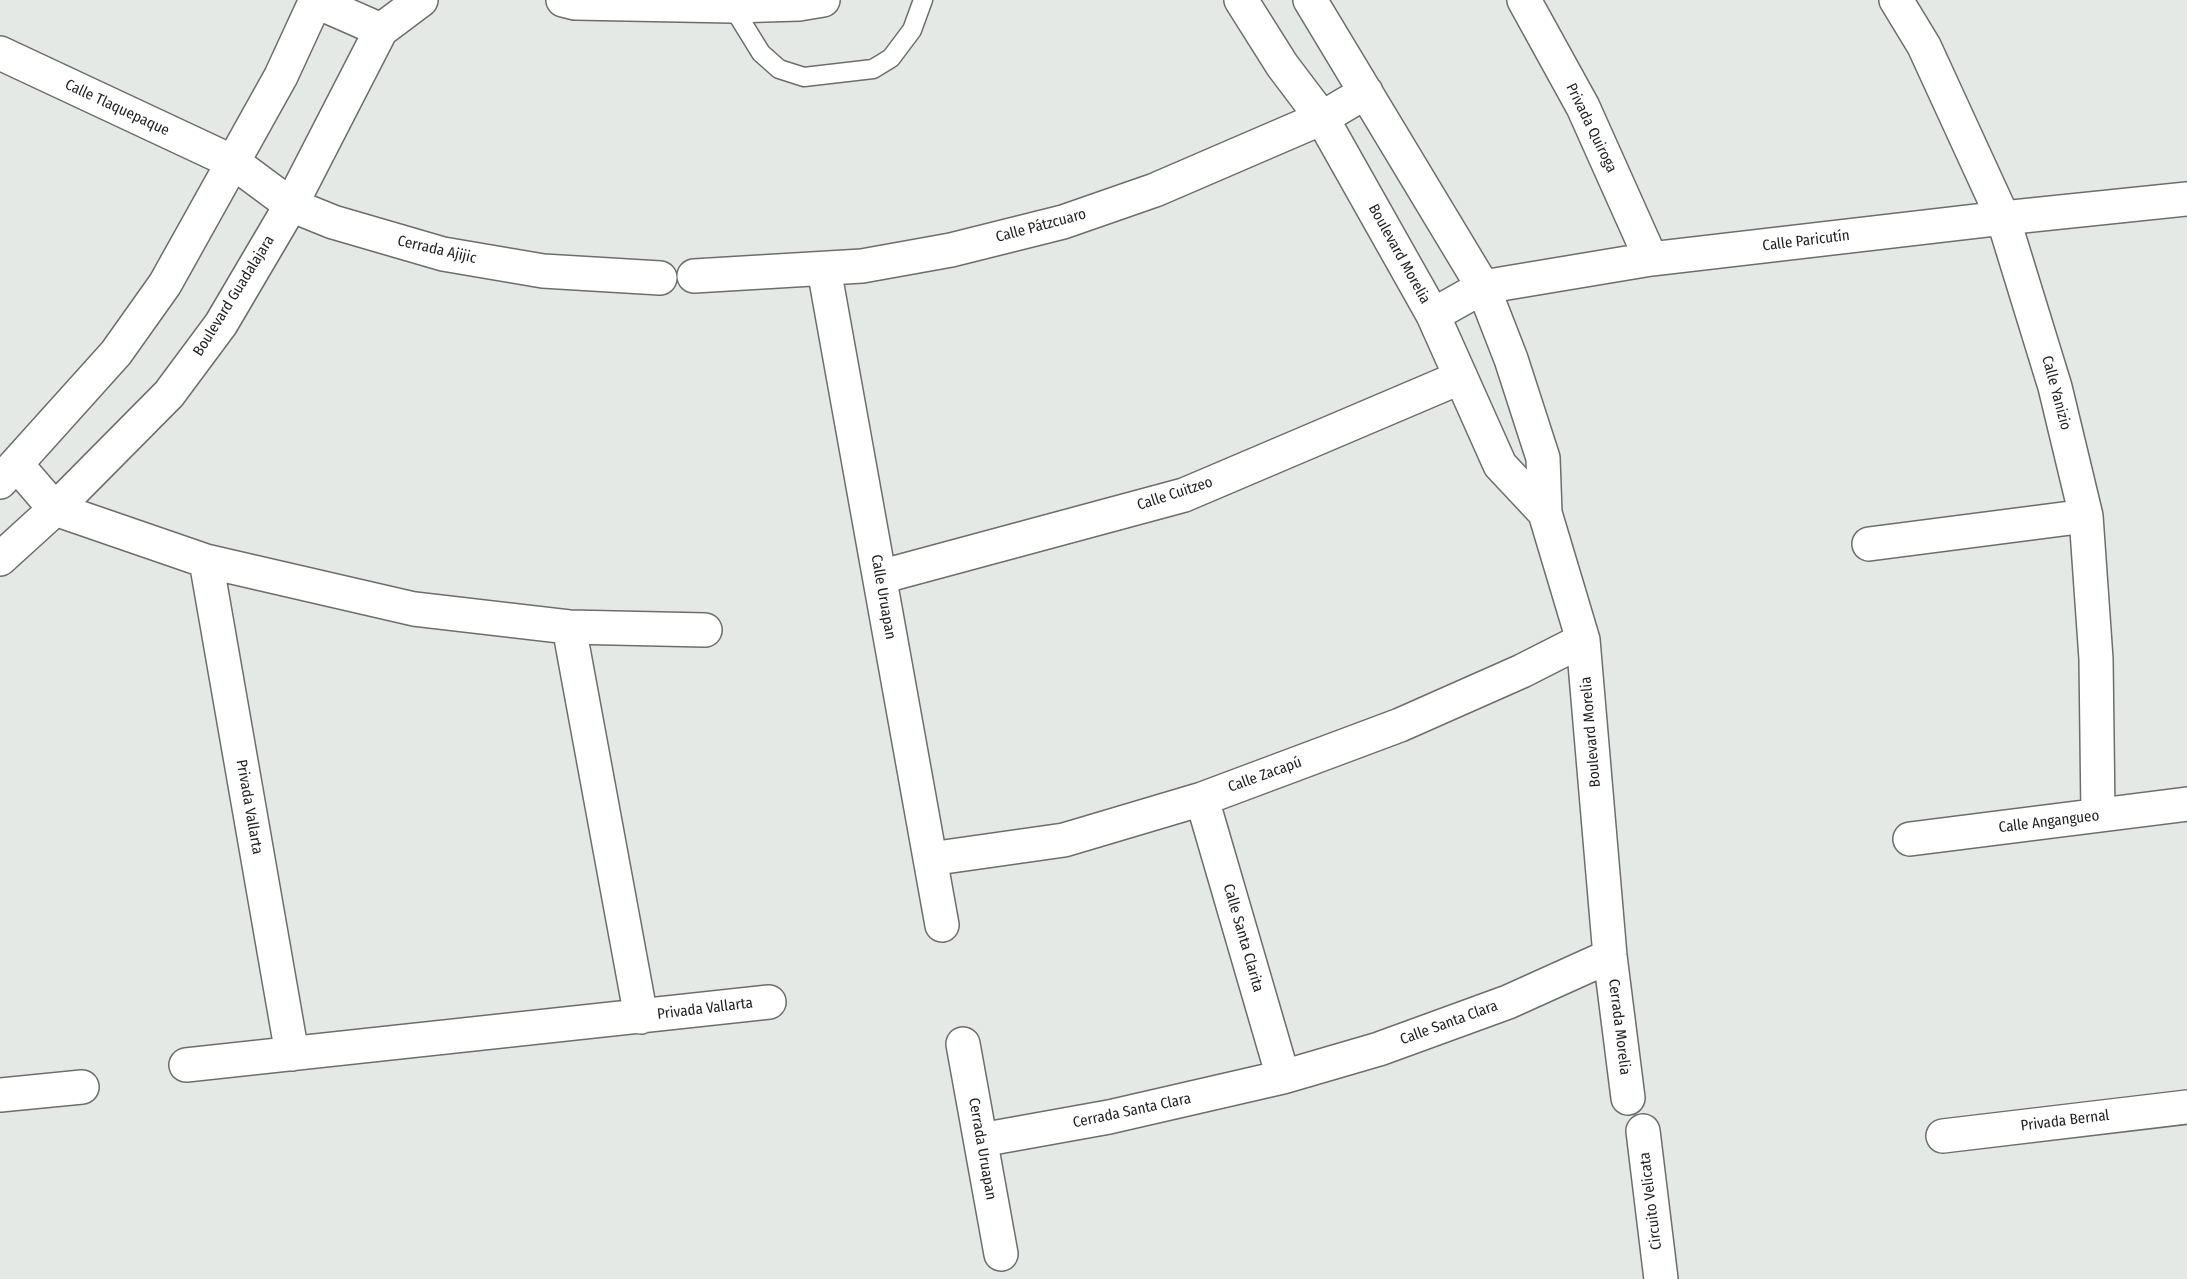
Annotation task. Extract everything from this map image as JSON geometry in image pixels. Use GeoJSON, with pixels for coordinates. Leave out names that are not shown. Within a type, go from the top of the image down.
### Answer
{"type":"FeatureCollection","features":[{"type":"Feature","properties":{"kind":"street","name":"Boulevard Guadalajara"},"geometry":{"type":"LineString","coordinates":[[0,559],[55,509],[170,394],[220,324],[291,205],[381,30],[421,0]]}},
{"type":"Feature","properties":{"kind":"street"},"geometry":{"type":"LineString","coordinates":[[563,0],[575,3],[732,6],[807,1]]}},
{"type":"Feature","properties":{"kind":"street","name":"Boulevard Morelia"},"geometry":{"type":"LineString","coordinates":[[1241,0],[1282,65],[1322,118],[1433,315],[1459,378],[1500,465],[1545,513]]}},
{"type":"Feature","properties":{"kind":"street","name":"Boulevard Morelia"},"geometry":{"type":"LineString","coordinates":[[1311,0],[1483,287],[1511,359],[1543,459],[1545,513],[1583,640],[1610,956]]}},
{"type":"Feature","properties":{"kind":"street","name":"Privada Quiroga"},"geometry":{"type":"LineString","coordinates":[[1524,0],[1584,107],[1651,259]]}},
{"type":"Feature","properties":{"kind":"street","name":"Calle Yanizio"},"geometry":{"type":"LineString","coordinates":[[1896,0],[1924,46],[2003,218],[2028,292],[2055,387],[2086,516],[2096,659],[2098,815]]}},
{"type":"Feature","properties":{"kind":"street"},"geometry":{"type":"LineString","coordinates":[[381,30],[316,1],[281,76],[165,284],[116,353],[8,474],[55,509],[206,561],[414,609],[569,627],[705,630]]}},
{"type":"Feature","properties":{"kind":"street","name":"Calle Tlaquepaque"},"geometry":{"type":"LineString","coordinates":[[0,53],[233,162]]}},
{"type":"Feature","properties":{"kind":"street","name":"Calle Pátzcuaro"},"geometry":{"type":"LineString","coordinates":[[694,276],[862,266],[951,250],[1063,222],[1155,190],[1322,118],[1366,92]]}},
{"type":"Feature","properties":{"kind":"street","name":"Cerrada Ajijic"},"geometry":{"type":"LineString","coordinates":[[233,162],[291,205],[333,222],[443,254],[543,271],[660,278]]}},
{"type":"Feature","properties":{"kind":"street","name":"Calle Paricutín"},"geometry":{"type":"LineString","coordinates":[[1433,315],[1483,287],[1651,259],[2187,199]]}},
{"type":"Feature","properties":{"kind":"street","name":"Calle Uruapan"},"geometry":{"type":"LineString","coordinates":[[824,269],[942,925]]}},
{"type":"Feature","properties":{"kind":"street","name":"Calle Cuitzeo"},"geometry":{"type":"LineString","coordinates":[[880,577],[1184,495],[1459,378]]}},
{"type":"Feature","properties":{"kind":"street"},"geometry":{"type":"LineString","coordinates":[[1869,544],[2086,516]]}},
{"type":"Feature","properties":{"kind":"street","name":"Privada Vallarta"},"geometry":{"type":"LineString","coordinates":[[206,561],[292,1053]]}},
{"type":"Feature","properties":{"kind":"street","name":"Privada Vallarta"},"geometry":{"type":"LineString","coordinates":[[569,627],[641,1017]]}},
{"type":"Feature","properties":{"kind":"street","name":"Calle Zacapú"},"geometry":{"type":"LineString","coordinates":[[930,859],[1064,840],[1202,798],[1400,725],[1522,671],[1583,640]]}},
{"type":"Feature","properties":{"kind":"street","name":"Calle Santa Clarita"},"geometry":{"type":"LineString","coordinates":[[1202,798],[1283,1077]]}},
{"type":"Feature","properties":{"kind":"street","name":"Calle Angangueo"},"geometry":{"type":"LineString","coordinates":[[1910,839],[2187,804]]}},
{"type":"Feature","properties":{"kind":"street","name":"Calle Santa Clara"},"geometry":{"type":"LineString","coordinates":[[1283,1077],[1378,1049],[1508,1002],[1610,956]]}},
{"type":"Feature","properties":{"kind":"street","name":"Cerrada Morelia"},"geometry":{"type":"LineString","coordinates":[[1610,956],[1628,1098]]}},
{"type":"Feature","properties":{"kind":"street","name":"Privada Vallarta"},"geometry":{"type":"LineString","coordinates":[[186,1065],[769,1002]]}},
{"type":"Feature","properties":{"kind":"street","name":"Cerrada Uruapan"},"geometry":{"type":"LineString","coordinates":[[963,1044],[1001,1254]]}},
{"type":"Feature","properties":{"kind":"street","name":"Cerrada Santa Clara"},"geometry":{"type":"LineString","coordinates":[[981,1140],[1109,1117],[1283,1077]]}},
{"type":"Feature","properties":{"kind":"street"},"geometry":{"type":"LineString","coordinates":[[0,1095],[82,1087]]}},
{"type":"Feature","properties":{"kind":"street","name":"Privada Bernal"},"geometry":{"type":"LineString","coordinates":[[1943,1136],[2187,1107]]}},
{"type":"Feature","properties":{"kind":"street","name":"Circuito Velicata"},"geometry":{"type":"LineString","coordinates":[[1643,1131],[1653,1276]]}},
{"type":"Feature","properties":{"kind":"lane"},"geometry":{"type":"LineString","coordinates":[[732,6],[761,53],[779,69],[804,77],[873,69],[891,58],[912,30],[923,0]]}}]}
